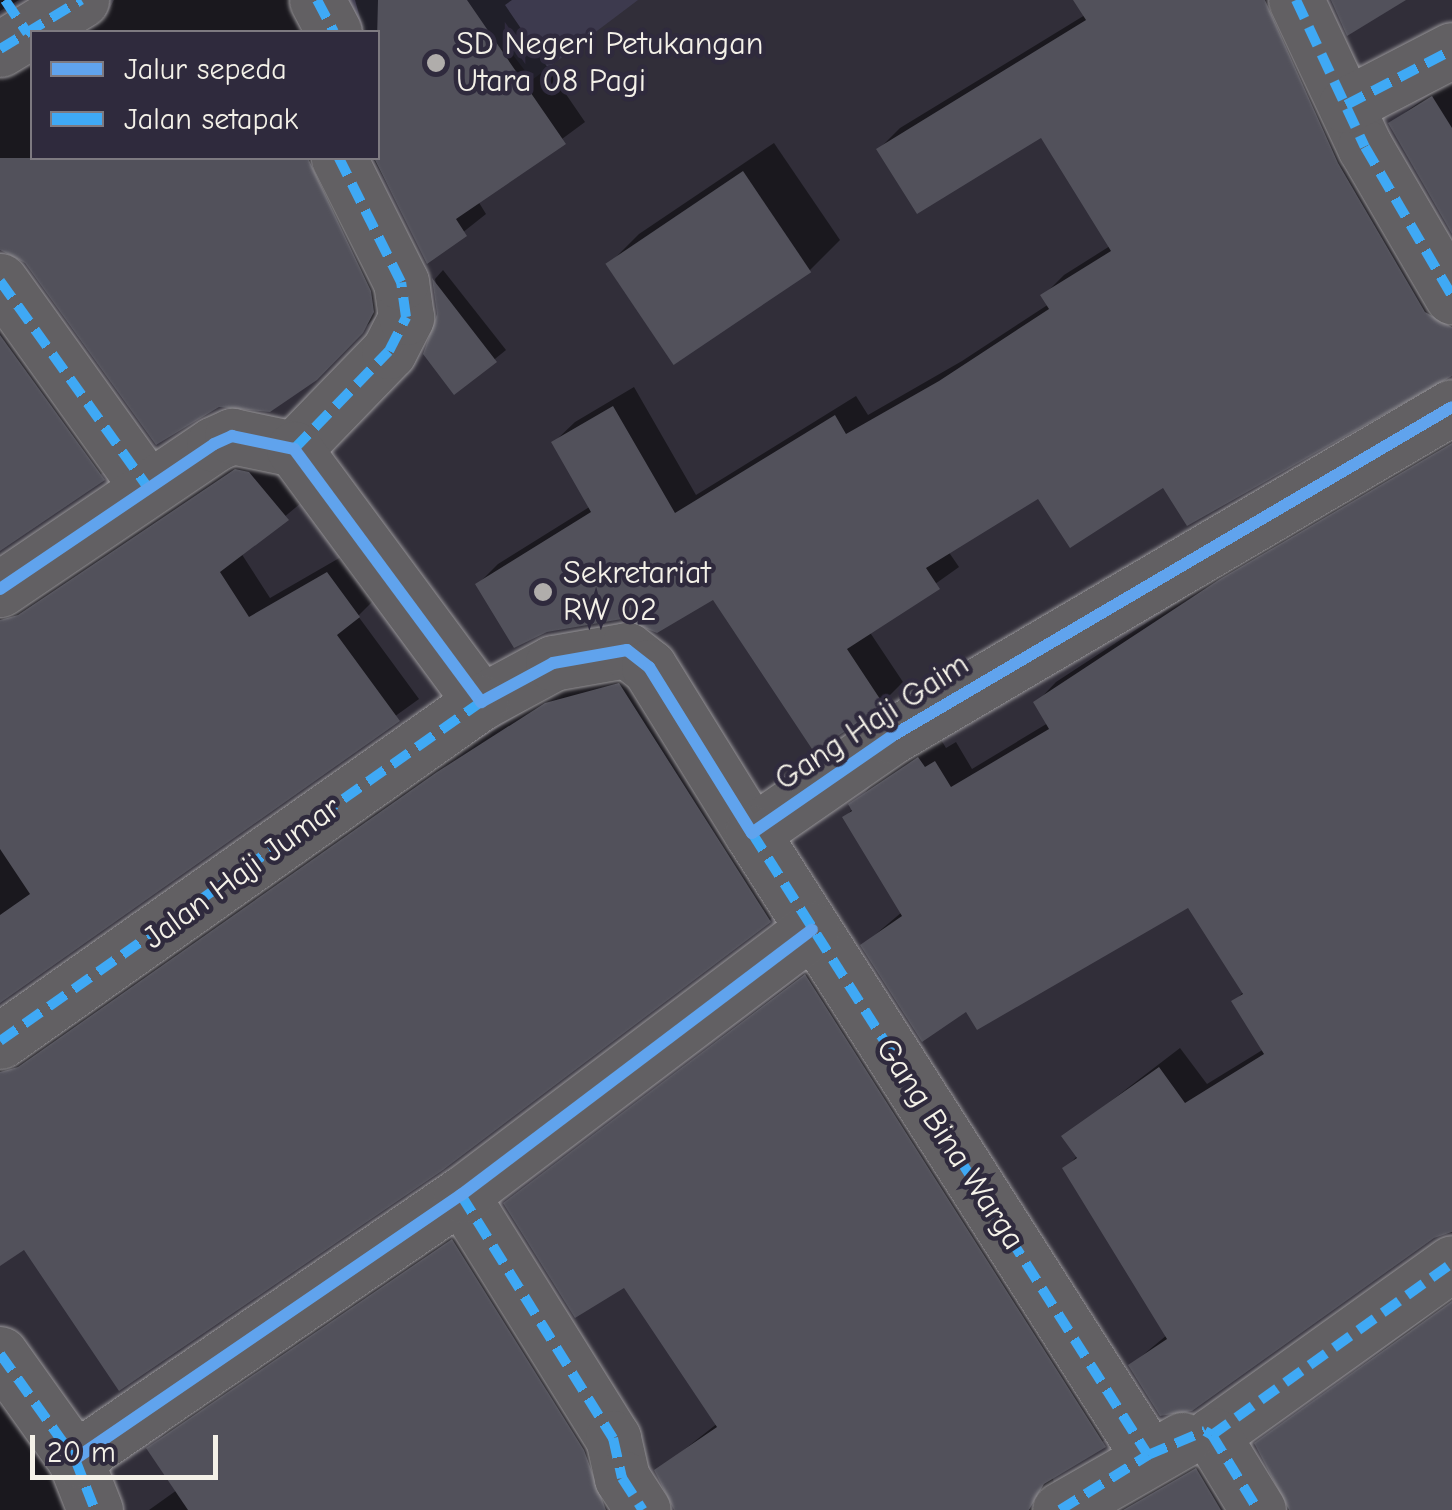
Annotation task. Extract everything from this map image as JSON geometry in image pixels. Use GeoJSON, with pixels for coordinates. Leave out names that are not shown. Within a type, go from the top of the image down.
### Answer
{"type":"FeatureCollection","features":[{"type":"Feature","properties":{"kind":"street"},"geometry":{"type":"LineString","coordinates":[[11,27],[81,0]]}},
{"type":"Feature","properties":{"kind":"street"},"geometry":{"type":"LineString","coordinates":[[318,0],[333,30]]}},
{"type":"Feature","properties":{"kind":"street"},"geometry":{"type":"LineString","coordinates":[[1296,0],[1346,105],[1452,296]]}},
{"type":"Feature","properties":{"kind":"street"},"geometry":{"type":"LineString","coordinates":[[1346,105],[1452,50]]}},
{"type":"Feature","properties":{"kind":"street"},"geometry":{"type":"LineString","coordinates":[[294,448],[388,351],[406,317],[401,282],[340,160]]}},
{"type":"Feature","properties":{"kind":"street"},"geometry":{"type":"LineString","coordinates":[[0,281],[147,486]]}},
{"type":"Feature","properties":{"kind":"street","name":"Gang Haji Gaim"},"geometry":{"type":"LineString","coordinates":[[752,834],[892,736],[1452,407]]}},
{"type":"Feature","properties":{"kind":"street"},"geometry":{"type":"LineString","coordinates":[[0,588],[147,486],[232,436],[294,448],[482,702],[553,663],[627,650],[649,666],[752,834]]}},
{"type":"Feature","properties":{"kind":"street","name":"Jalan Haji Jumar"},"geometry":{"type":"LineString","coordinates":[[0,1042],[482,702]]}},
{"type":"Feature","properties":{"kind":"street","name":"Gang Bina Warga"},"geometry":{"type":"LineString","coordinates":[[752,834],[1148,1455]]}},
{"type":"Feature","properties":{"kind":"street"},"geometry":{"type":"LineString","coordinates":[[76,1459],[461,1195],[812,930]]}},
{"type":"Feature","properties":{"kind":"street"},"geometry":{"type":"LineString","coordinates":[[461,1195],[613,1438],[622,1478],[644,1510]]}},
{"type":"Feature","properties":{"kind":"street"},"geometry":{"type":"LineString","coordinates":[[1212,1435],[1452,1263]]}},
{"type":"Feature","properties":{"kind":"street"},"geometry":{"type":"LineString","coordinates":[[0,1354],[76,1459],[95,1510]]}},
{"type":"Feature","properties":{"kind":"street"},"geometry":{"type":"LineString","coordinates":[[1060,1510],[1148,1455],[1205,1432],[1212,1435],[1258,1510]]}},
{"type":"Feature","properties":{"kind":"shaded area","name":"SD Negeri Petukangan Utara 08 Pagi"},"geometry":{"type":"Polygon","coordinates":[[[342,0],[638,0],[532,80],[506,46],[424,109],[380,30],[364,30],[342,0]]]}},
{"type":"Feature","properties":{"kind":"building"},"geometry":{"type":"Polygon","coordinates":[[[378,0],[467,0],[566,144],[456,219],[467,236],[427,264],[375,160],[380,160],[378,0]]]}},
{"type":"Feature","properties":{"kind":"building"},"geometry":{"type":"Polygon","coordinates":[[[1073,0],[1265,0],[1338,163],[1425,312],[1452,327],[1452,376],[1187,526],[1163,488],[1070,548],[1038,499],[926,568],[940,589],[847,649],[884,705],[814,752],[713,600],[657,633],[622,619],[547,632],[514,648],[475,584],[591,512],[551,442],[613,406],[675,513],[835,415],[846,434],[939,381],[1049,309],[1040,295],[1111,251],[1041,138],[917,214],[876,149],[1086,20],[1073,0]]]}},
{"type":"Feature","properties":{"kind":"building"},"geometry":{"type":"Polygon","coordinates":[[[1331,0],[1406,0],[1347,36],[1331,0]]]}},
{"type":"Feature","properties":{"kind":"building"},"geometry":{"type":"Polygon","coordinates":[[[1432,96],[1452,128],[1452,234],[1388,123],[1432,96]]]}},
{"type":"Feature","properties":{"kind":"building"},"geometry":{"type":"Polygon","coordinates":[[[0,158],[309,160],[371,291],[374,312],[363,333],[317,380],[270,412],[219,407],[156,445],[25,263],[0,250],[0,158]]]}},
{"type":"Feature","properties":{"kind":"building"},"geometry":{"type":"Polygon","coordinates":[[[743,171],[811,272],[674,365],[605,264],[743,171]]]}},
{"type":"Feature","properties":{"kind":"building"},"geometry":{"type":"Polygon","coordinates":[[[432,278],[497,362],[454,395],[423,354],[437,314],[432,278]]]}},
{"type":"Feature","properties":{"kind":"building"},"geometry":{"type":"Polygon","coordinates":[[[0,335],[105,480],[0,551],[0,335]]]}},
{"type":"Feature","properties":{"kind":"building"},"geometry":{"type":"Polygon","coordinates":[[[1452,443],[1452,1232],[1434,1238],[1192,1411],[1160,1416],[1128,1365],[1167,1339],[1062,1168],[1077,1158],[1061,1136],[1159,1067],[1185,1103],[1264,1054],[1231,1001],[1243,994],[1188,908],[977,1030],[966,1012],[922,1042],[860,945],[902,916],[842,817],[852,811],[848,804],[918,757],[925,767],[935,761],[951,787],[1049,729],[1033,702],[1220,579],[1452,443]]]}},
{"type":"Feature","properties":{"kind":"building"},"geometry":{"type":"Polygon","coordinates":[[[235,469],[249,472],[289,520],[220,572],[249,617],[327,572],[360,617],[337,635],[400,721],[0,1003],[0,915],[30,894],[0,849],[0,620],[18,615],[235,469]]]}},
{"type":"Feature","properties":{"kind":"building"},"geometry":{"type":"Polygon","coordinates":[[[619,683],[771,922],[443,1170],[119,1391],[24,1250],[0,1266],[0,1072],[18,1067],[437,772],[545,703],[619,683]]]}},
{"type":"Feature","properties":{"kind":"building"},"geometry":{"type":"Polygon","coordinates":[[[805,974],[1106,1447],[1044,1484],[1029,1510],[674,1510],[654,1470],[717,1427],[624,1288],[575,1318],[503,1203],[805,974]]]}},
{"type":"Feature","properties":{"kind":"building"},"geometry":{"type":"Polygon","coordinates":[[[452,1239],[584,1450],[606,1510],[188,1510],[146,1448],[452,1239]]]}},
{"type":"Feature","properties":{"kind":"building"},"geometry":{"type":"Polygon","coordinates":[[[1452,1301],[1452,1510],[1289,1510],[1254,1443],[1452,1301]]]}},
{"type":"Feature","properties":{"kind":"building"},"geometry":{"type":"Polygon","coordinates":[[[1196,1468],[1221,1510],[1123,1510],[1196,1468]]]}},
{"type":"Feature","properties":{"kind":"marked path"},"geometry":{"type":"LineString","coordinates":[[5,0],[27,33]]}},
{"type":"Feature","properties":{"kind":"marked path"},"geometry":{"type":"LineString","coordinates":[[31,30],[81,0]]}},
{"type":"Feature","properties":{"kind":"marked path"},"geometry":{"type":"LineString","coordinates":[[317,0],[333,30]]}},
{"type":"Feature","properties":{"kind":"marked path"},"geometry":{"type":"LineString","coordinates":[[1296,0],[1365,147],[1452,296]]}},
{"type":"Feature","properties":{"kind":"marked path"},"geometry":{"type":"LineString","coordinates":[[0,49],[30,31]]}},
{"type":"Feature","properties":{"kind":"marked path"},"geometry":{"type":"LineString","coordinates":[[1346,105],[1452,50]]}},
{"type":"Feature","properties":{"kind":"marked path"},"geometry":{"type":"LineString","coordinates":[[294,449],[389,351],[406,317],[401,282],[340,160]]}},
{"type":"Feature","properties":{"kind":"marked path"},"geometry":{"type":"LineString","coordinates":[[0,281],[147,486]]}},
{"type":"Feature","properties":{"kind":"marked path"},"geometry":{"type":"LineString","coordinates":[[0,1041],[481,702]]}},
{"type":"Feature","properties":{"kind":"marked path"},"geometry":{"type":"LineString","coordinates":[[752,833],[1148,1455]]}},
{"type":"Feature","properties":{"kind":"marked path"},"geometry":{"type":"LineString","coordinates":[[461,1195],[613,1438],[622,1478],[643,1510]]}},
{"type":"Feature","properties":{"kind":"marked path"},"geometry":{"type":"LineString","coordinates":[[1212,1435],[1452,1263]]}},
{"type":"Feature","properties":{"kind":"marked path"},"geometry":{"type":"LineString","coordinates":[[0,1354],[75,1459],[95,1510]]}},
{"type":"Feature","properties":{"kind":"marked path"},"geometry":{"type":"LineString","coordinates":[[1060,1510],[1148,1455],[1205,1431],[1212,1435]]}},
{"type":"Feature","properties":{"kind":"marked path"},"geometry":{"type":"LineString","coordinates":[[1212,1435],[1258,1510]]}},
{"type":"Feature","properties":{"kind":"cycle path"},"geometry":{"type":"LineString","coordinates":[[0,589],[214,444],[232,436],[294,449],[481,702],[553,663],[627,650],[649,667],[752,833],[892,736],[1452,407]]}},
{"type":"Feature","properties":{"kind":"cycle path"},"geometry":{"type":"LineString","coordinates":[[75,1459],[461,1195],[812,930]]}},
{"type":"Feature","properties":{"kind":"place","name":"SD Negeri Petukangan Utara 08 Pagi"},"geometry":{"type":"Point","coordinates":[436,63]}},
{"type":"Feature","properties":{"kind":"place","name":"Sekretariat RW 02"},"geometry":{"type":"Point","coordinates":[543,592]}}]}
